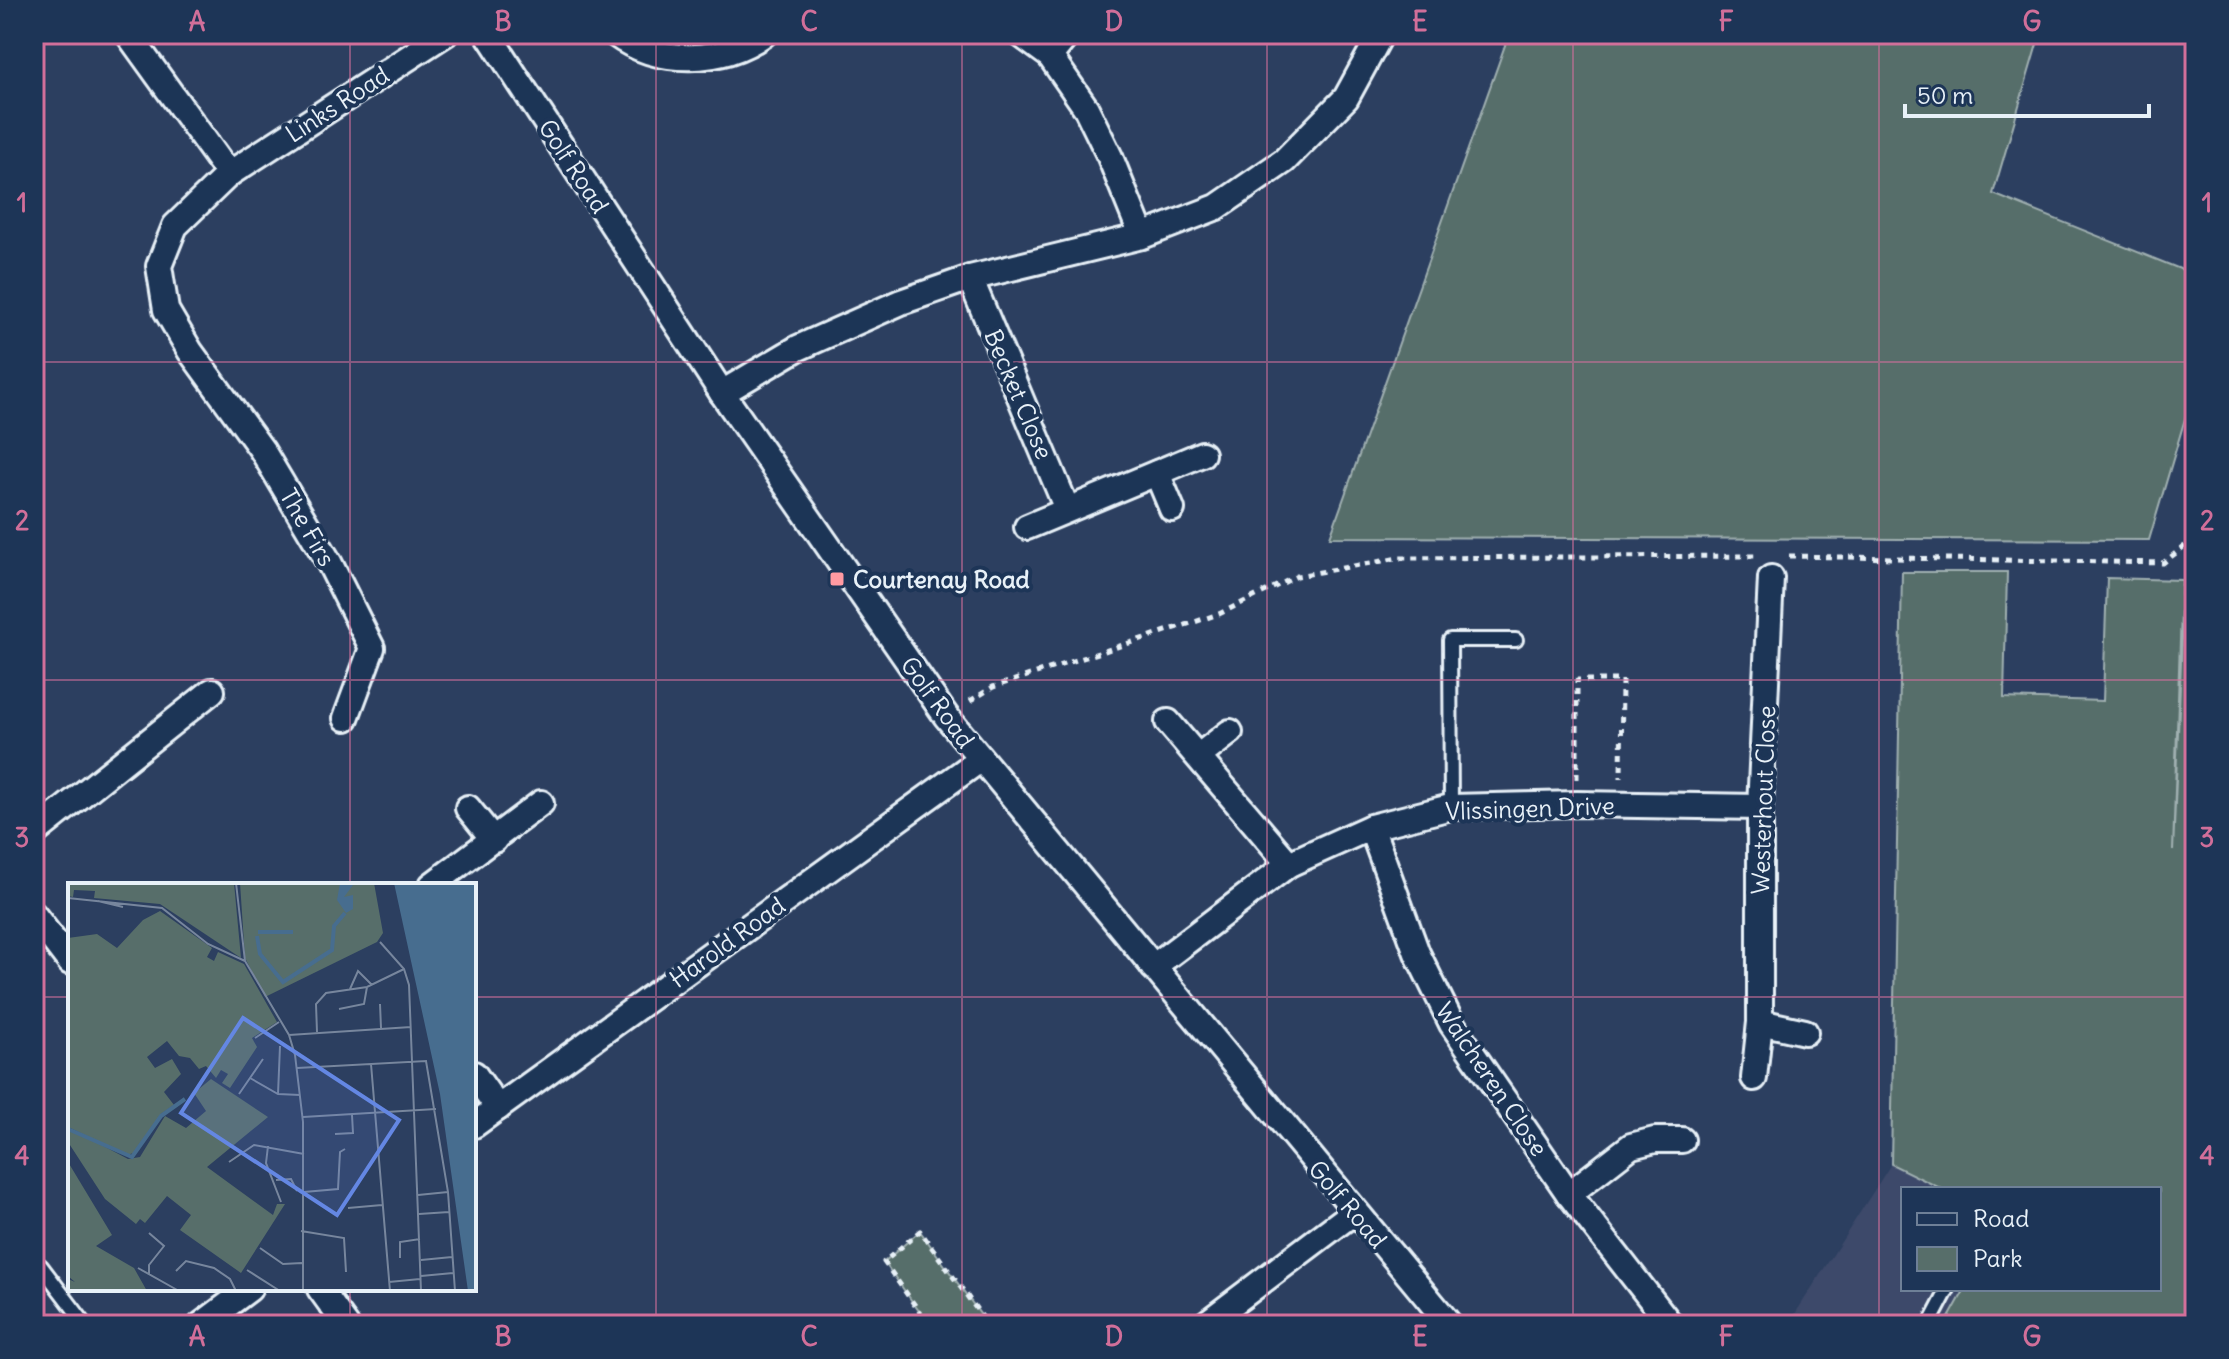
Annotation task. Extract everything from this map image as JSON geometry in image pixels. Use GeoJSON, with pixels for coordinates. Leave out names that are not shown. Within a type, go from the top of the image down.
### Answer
{"type":"FeatureCollection","features":[{"type":"Feature","properties":{"kind":"street"},"geometry":{"type":"LineString","coordinates":[[128,34],[229,174]]}},
{"type":"Feature","properties":{"kind":"street","name":"Links Road"},"geometry":{"type":"LineString","coordinates":[[190,351],[166,310],[159,266],[175,226],[229,174],[445,34]]}},
{"type":"Feature","properties":{"kind":"street","name":"Golf Road"},"geometry":{"type":"LineString","coordinates":[[488,34],[722,393],[946,716],[1450,1325]]}},
{"type":"Feature","properties":{"kind":"street"},"geometry":{"type":"LineString","coordinates":[[615,34],[655,55],[699,58],[749,45],[764,34]]}},
{"type":"Feature","properties":{"kind":"street"},"geometry":{"type":"LineString","coordinates":[[1020,34],[1050,56],[1086,108],[1142,236]]}},
{"type":"Feature","properties":{"kind":"street"},"geometry":{"type":"LineString","coordinates":[[1050,56],[1068,34]]}},
{"type":"Feature","properties":{"kind":"street"},"geometry":{"type":"LineString","coordinates":[[722,393],[798,348],[901,302],[970,278],[1142,236],[1217,207],[1284,161],[1346,98],[1381,34]]}},
{"type":"Feature","properties":{"kind":"street","name":"Becket Close"},"geometry":{"type":"LineString","coordinates":[[970,278],[1067,509]]}},
{"type":"Feature","properties":{"kind":"street","name":"The Firs"},"geometry":{"type":"LineString","coordinates":[[190,351],[262,450],[330,564],[372,648],[346,718]]}},
{"type":"Feature","properties":{"kind":"street"},"geometry":{"type":"LineString","coordinates":[[1027,527],[1202,454]]}},
{"type":"Feature","properties":{"kind":"street"},"geometry":{"type":"LineString","coordinates":[[1157,473],[1172,509]]}},
{"type":"Feature","properties":{"kind":"street","name":"Westerhout Close"},"geometry":{"type":"LineString","coordinates":[[1754,1078],[1760,1022],[1760,807],[1775,567]]}},
{"type":"Feature","properties":{"kind":"street"},"geometry":{"type":"LineString","coordinates":[[34,833],[212,691]]}},
{"type":"Feature","properties":{"kind":"street"},"geometry":{"type":"LineString","coordinates":[[1168,722],[1289,864]]}},
{"type":"Feature","properties":{"kind":"street"},"geometry":{"type":"LineString","coordinates":[[1199,756],[1230,732]]}},
{"type":"Feature","properties":{"kind":"street","name":"Harold Road"},"geometry":{"type":"LineString","coordinates":[[476,1124],[981,759]]}},
{"type":"Feature","properties":{"kind":"street"},"geometry":{"type":"LineString","coordinates":[[435,883],[541,803]]}},
{"type":"Feature","properties":{"kind":"street","name":"Vlissingen Drive"},"geometry":{"type":"LineString","coordinates":[[1153,967],[1289,864],[1371,827],[1451,807],[1621,804],[1760,807]]}},
{"type":"Feature","properties":{"kind":"street"},"geometry":{"type":"LineString","coordinates":[[468,808],[494,840]]}},
{"type":"Feature","properties":{"kind":"street","name":"Walcheren Close"},"geometry":{"type":"LineString","coordinates":[[1371,827],[1417,953],[1441,1003],[1569,1194],[1671,1325]]}},
{"type":"Feature","properties":{"kind":"street"},"geometry":{"type":"LineString","coordinates":[[34,915],[68,959]]}},
{"type":"Feature","properties":{"kind":"street"},"geometry":{"type":"LineString","coordinates":[[1760,1022],[1805,1032]]}},
{"type":"Feature","properties":{"kind":"street"},"geometry":{"type":"LineString","coordinates":[[476,1077],[498,1108]]}},
{"type":"Feature","properties":{"kind":"street"},"geometry":{"type":"LineString","coordinates":[[1569,1194],[1631,1146],[1655,1140],[1682,1140]]}},
{"type":"Feature","properties":{"kind":"street"},"geometry":{"type":"LineString","coordinates":[[1204,1325],[1354,1212]]}},
{"type":"Feature","properties":{"kind":"street"},"geometry":{"type":"LineString","coordinates":[[201,1325],[246,1291]]}},
{"type":"Feature","properties":{"kind":"street"},"geometry":{"type":"LineString","coordinates":[[321,1291],[346,1325]]}},
{"type":"Feature","properties":{"kind":"lane"},"geometry":{"type":"LineString","coordinates":[[1451,807],[1450,640],[1516,640]]}},
{"type":"Feature","properties":{"kind":"lane"},"geometry":{"type":"LineString","coordinates":[[41,1266],[86,1325]]}},
{"type":"Feature","properties":{"kind":"lane"},"geometry":{"type":"LineString","coordinates":[[1929,1325],[1947,1291]]}},
{"type":"Feature","properties":{"kind":"path"},"geometry":{"type":"LineString","coordinates":[[1775,567],[2163,563],[2195,538]]}},
{"type":"Feature","properties":{"kind":"path"},"geometry":{"type":"LineString","coordinates":[[946,716],[993,687],[1219,614],[1297,576],[1399,558],[1756,556]]}},
{"type":"Feature","properties":{"kind":"path"},"geometry":{"type":"LineString","coordinates":[[1577,804],[1577,680],[1622,680],[1621,804]]}},
{"type":"Feature","properties":{"kind":"path"},"geometry":{"type":"LineString","coordinates":[[929,1325],[884,1262],[920,1231],[988,1325]]}},
{"type":"Feature","properties":{"kind":"shaded area"},"geometry":{"type":"Polygon","coordinates":[[[1891,1164],[1938,1187],[1901,1187],[1901,1291],[1964,1291],[1945,1325],[1788,1325],[1891,1164]]]}},
{"type":"Feature","properties":{"kind":"green space"},"geometry":{"type":"Polygon","coordinates":[[[1509,34],[2040,34],[1993,194],[2195,275],[2195,385],[2149,540],[1330,537],[1509,34]]]}},
{"type":"Feature","properties":{"kind":"green space"},"geometry":{"type":"Polygon","coordinates":[[[1902,572],[2007,572],[2004,698],[2103,701],[2107,578],[2182,580],[2173,851],[2183,614],[2195,618],[2195,1325],[1945,1325],[1964,1291],[2161,1291],[2161,1187],[1938,1187],[1891,1164],[1902,572]]]}},
{"type":"Feature","properties":{"kind":"green space"},"geometry":{"type":"Polygon","coordinates":[[[920,1231],[988,1325],[929,1325],[884,1262],[920,1231]]]}},
{"type":"Feature","properties":{"kind":"place","name":"Courtenay Road"},"geometry":{"type":"Point","coordinates":[837,579]}}]}
